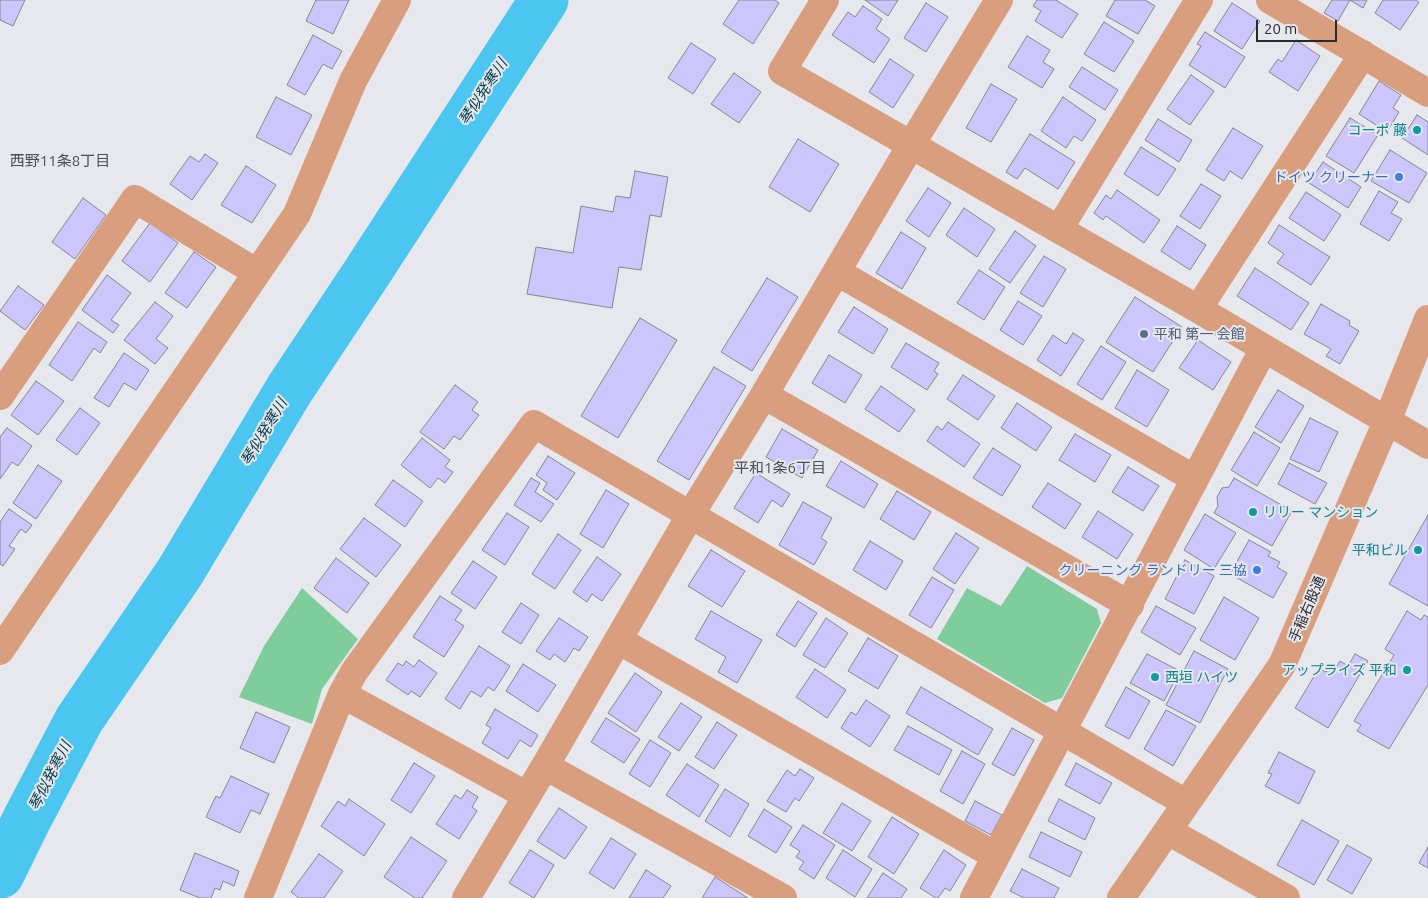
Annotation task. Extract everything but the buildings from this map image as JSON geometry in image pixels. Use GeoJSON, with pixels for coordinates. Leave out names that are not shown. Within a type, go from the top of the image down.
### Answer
{"type":"FeatureCollection","features":[{"type":"Feature","properties":{"kind":"street"},"geometry":{"type":"LineString","coordinates":[[0,651],[296,214],[353,81],[397,0]]}},
{"type":"Feature","properties":{"kind":"street"},"geometry":{"type":"LineString","coordinates":[[825,0],[782,71],[1198,309],[1428,445]]}},
{"type":"Feature","properties":{"kind":"street"},"geometry":{"type":"LineString","coordinates":[[466,898],[526,795],[546,766],[691,514],[999,0]]}},
{"type":"Feature","properties":{"kind":"street"},"geometry":{"type":"LineString","coordinates":[[1059,229],[1199,0]]}},
{"type":"Feature","properties":{"kind":"street"},"geometry":{"type":"LineString","coordinates":[[1270,0],[1428,93]]}},
{"type":"Feature","properties":{"kind":"street"},"geometry":{"type":"LineString","coordinates":[[1198,309],[1363,54]]}},
{"type":"Feature","properties":{"kind":"street"},"geometry":{"type":"LineString","coordinates":[[0,396],[135,199],[256,272]]}},
{"type":"Feature","properties":{"kind":"street"},"geometry":{"type":"LineString","coordinates":[[837,272],[1195,479]]}},
{"type":"Feature","properties":{"kind":"street","name":"手稲右股通"},"geometry":{"type":"LineString","coordinates":[[1121,898],[1282,665],[1387,421],[1428,319]]}},
{"type":"Feature","properties":{"kind":"street"},"geometry":{"type":"LineString","coordinates":[[974,898],[1264,348]]}},
{"type":"Feature","properties":{"kind":"street"},"geometry":{"type":"LineString","coordinates":[[764,395],[1130,605]]}},
{"type":"Feature","properties":{"kind":"street"},"geometry":{"type":"LineString","coordinates":[[258,898],[342,694],[354,672],[534,424],[1186,803]]}},
{"type":"Feature","properties":{"kind":"street"},"geometry":{"type":"LineString","coordinates":[[618,640],[996,856]]}},
{"type":"Feature","properties":{"kind":"street"},"geometry":{"type":"LineString","coordinates":[[342,694],[526,795]]}},
{"type":"Feature","properties":{"kind":"street"},"geometry":{"type":"LineString","coordinates":[[546,766],[783,898]]}},
{"type":"Feature","properties":{"kind":"street"},"geometry":{"type":"LineString","coordinates":[[1168,831],[1286,898]]}},
{"type":"Feature","properties":{"kind":"green space"},"geometry":{"type":"Polygon","coordinates":[[[1027,566],[1097,609],[1101,623],[1062,698],[1045,703],[937,639],[967,588],[1001,606],[1027,566]]]}},
{"type":"Feature","properties":{"kind":"green space"},"geometry":{"type":"Polygon","coordinates":[[[302,588],[358,639],[322,689],[312,724],[239,697],[264,646],[302,588]]]}},
{"type":"Feature","properties":{"kind":"waterway","name":"琴似発寒川"},"geometry":{"type":"LineString","coordinates":[[0,874],[79,720],[180,572],[289,390],[544,0]]}},
{"type":"Feature","properties":{"kind":"place","name":"コーポ 藤"},"geometry":{"type":"Point","coordinates":[1417,130]}},
{"type":"Feature","properties":{"kind":"place","name":"ドイツ クリーナー"},"geometry":{"type":"Point","coordinates":[1399,177]}},
{"type":"Feature","properties":{"kind":"place","name":"平和 第一 会館"},"geometry":{"type":"Point","coordinates":[1144,334]}},
{"type":"Feature","properties":{"kind":"place","name":"リリー マンション"},"geometry":{"type":"Point","coordinates":[1253,512]}},
{"type":"Feature","properties":{"kind":"place","name":"平和ビル"},"geometry":{"type":"Point","coordinates":[1418,550]}},
{"type":"Feature","properties":{"kind":"place","name":"クリーニング ランドリー 三協"},"geometry":{"type":"Point","coordinates":[1257,570]}},
{"type":"Feature","properties":{"kind":"place","name":"アップライズ 平和"},"geometry":{"type":"Point","coordinates":[1407,670]}},
{"type":"Feature","properties":{"kind":"place","name":"西垣 ハイツ"},"geometry":{"type":"Point","coordinates":[1155,677]}},
{"type":"Feature","properties":{"kind":"district","name":"西野11条8丁目"},"geometry":{"type":"Point","coordinates":[60,161]}},
{"type":"Feature","properties":{"kind":"district","name":"平和1条6丁目"},"geometry":{"type":"Point","coordinates":[780,468]}}]}
